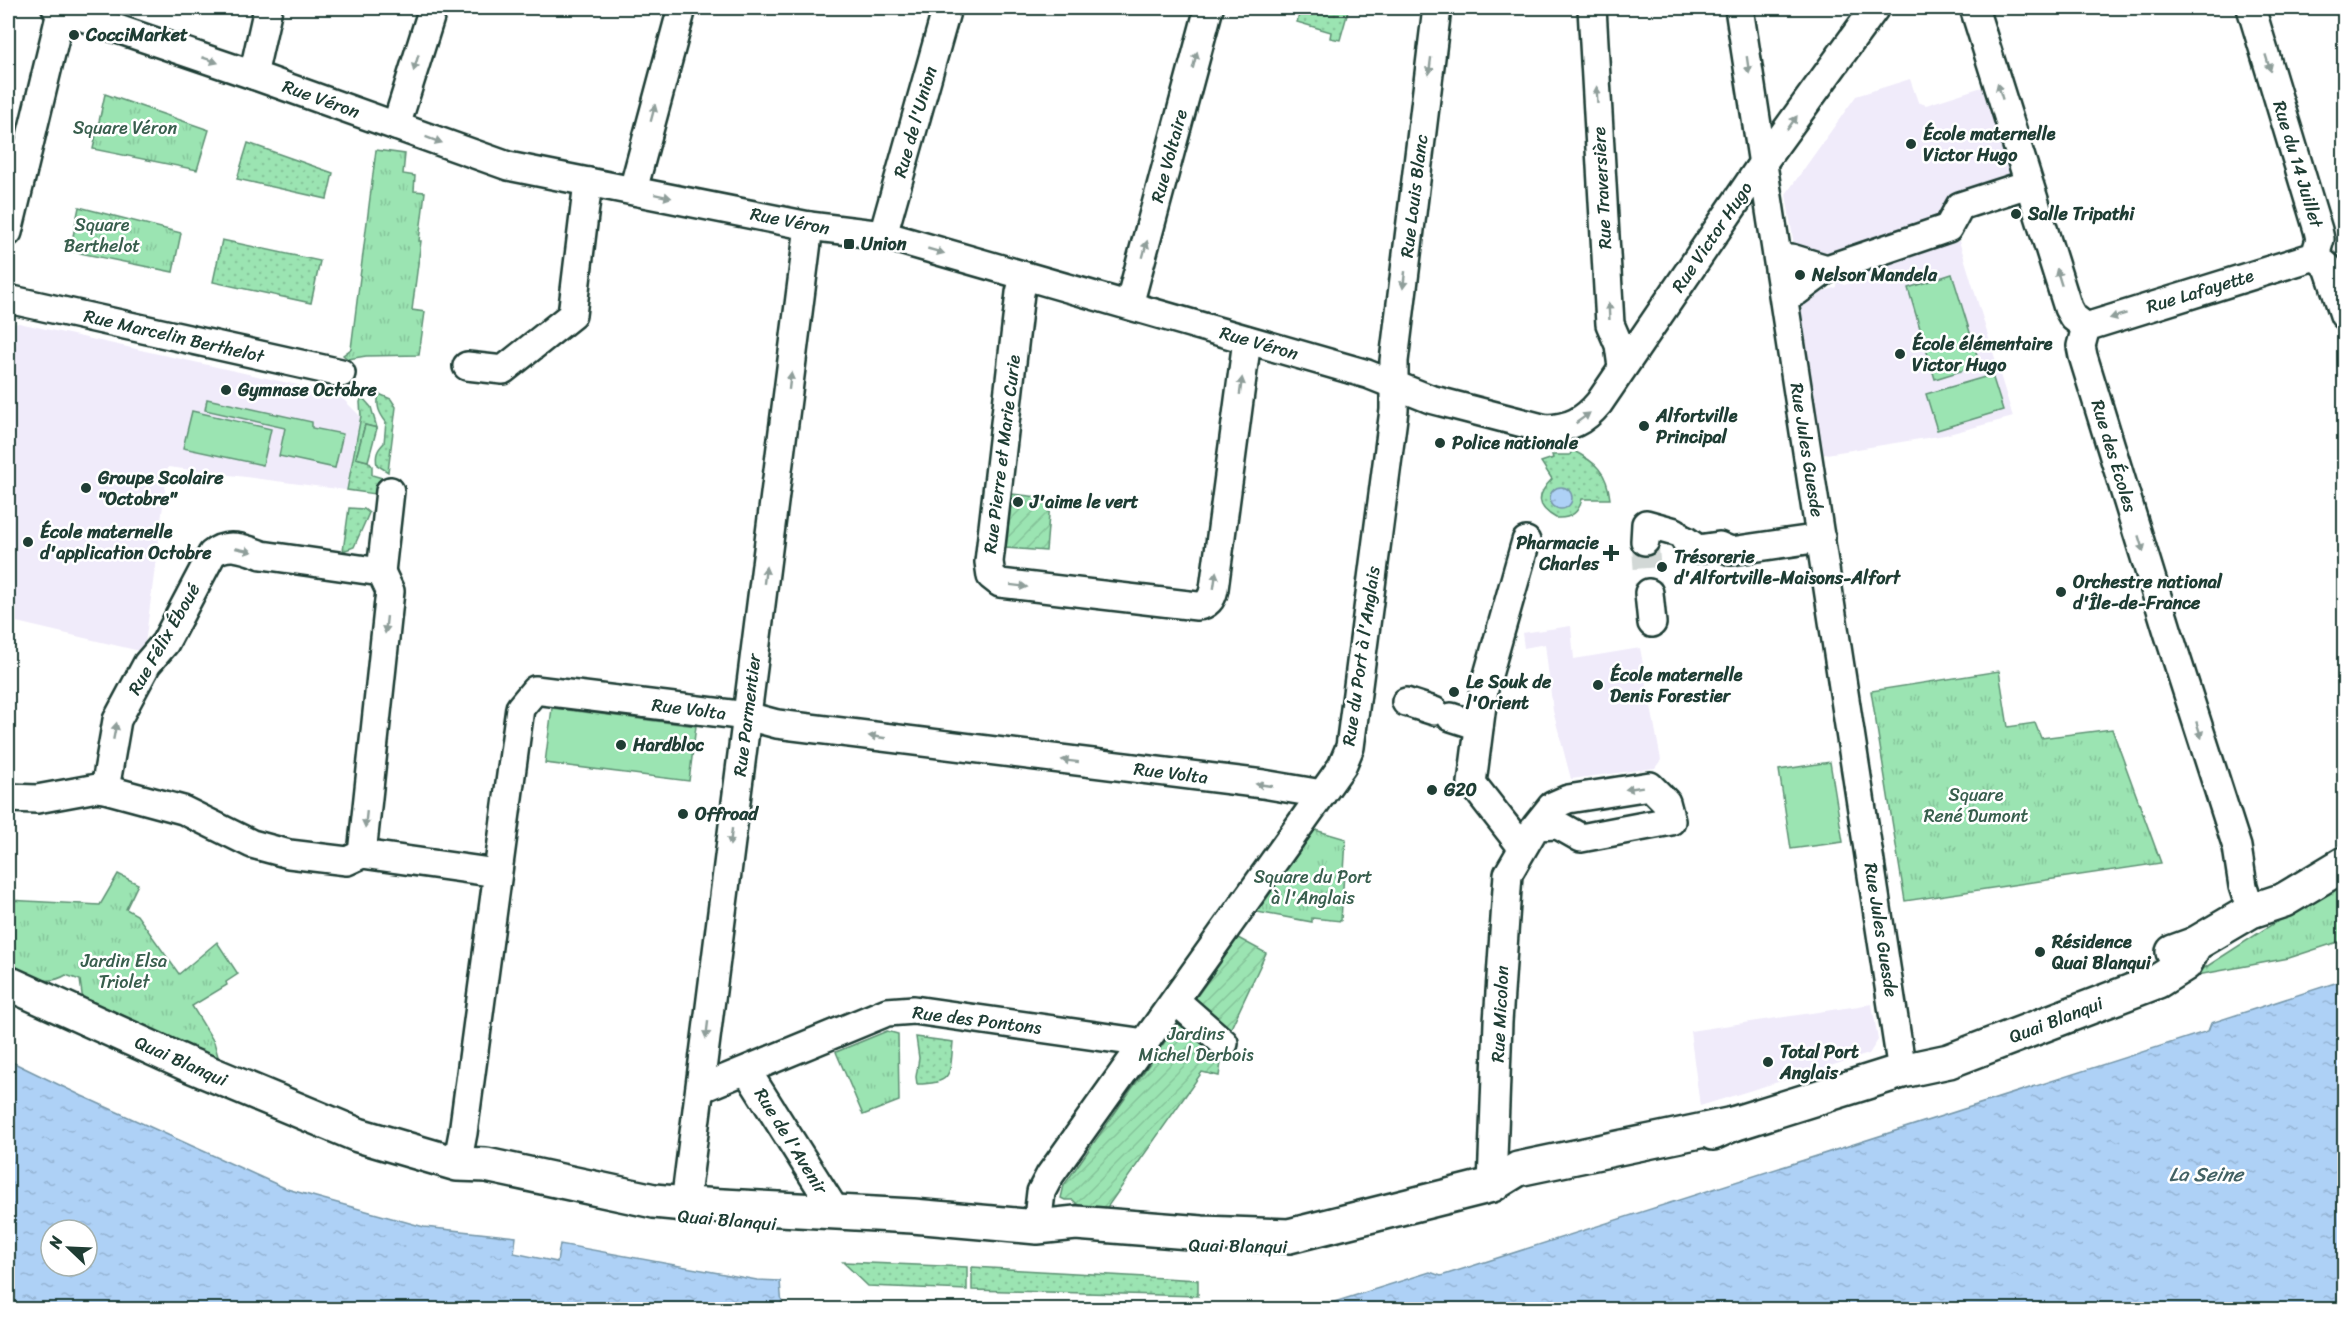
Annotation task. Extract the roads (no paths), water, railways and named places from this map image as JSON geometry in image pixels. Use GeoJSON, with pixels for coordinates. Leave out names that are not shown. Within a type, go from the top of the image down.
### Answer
{"type":"FeatureCollection","features":[{"type":"Feature","properties":{"kind":"main road","name":"Quai Blanqui"},"geometry":{"type":"LineString","coordinates":[[2251,912],[2273,885],[2344,843]]}},
{"type":"Feature","properties":{"kind":"main road","name":"Quai Blanqui"},"geometry":{"type":"LineString","coordinates":[[8,983],[185,1063],[358,1135],[457,1164],[486,1165],[621,1194],[685,1204],[836,1212],[1037,1227],[1076,1223],[1202,1233],[1289,1236],[1492,1185],[1520,1189],[1702,1139],[1733,1124],[1902,1071],[1942,1044],[2146,969],[2174,951],[2195,944],[2251,912],[2284,900],[2344,864]]}},
{"type":"Feature","properties":{"kind":"main road","name":"Quai Blanqui"},"geometry":{"type":"LineString","coordinates":[[8,997],[313,1133],[336,1139],[358,1135]]}},
{"type":"Feature","properties":{"kind":"main road","name":"Quai Blanqui"},"geometry":{"type":"LineString","coordinates":[[457,1164],[482,1180],[683,1217],[896,1233],[1004,1224]]}},
{"type":"Feature","properties":{"kind":"street"},"geometry":{"type":"LineString","coordinates":[[8,232],[59,8]]}},
{"type":"Feature","properties":{"kind":"street","name":"Rue Véron"},"geometry":{"type":"LineString","coordinates":[[59,8],[508,166],[809,226],[883,236],[1367,374],[1430,399],[1528,425]]}},
{"type":"Feature","properties":{"kind":"street"},"geometry":{"type":"LineString","coordinates":[[253,75],[268,8]]}},
{"type":"Feature","properties":{"kind":"street"},"geometry":{"type":"LineString","coordinates":[[396,126],[433,8]]}},
{"type":"Feature","properties":{"kind":"street"},"geometry":{"type":"LineString","coordinates":[[633,190],[682,8]]}},
{"type":"Feature","properties":{"kind":"street","name":"Rue de l'Union"},"geometry":{"type":"LineString","coordinates":[[883,236],[947,8]]}},
{"type":"Feature","properties":{"kind":"street","name":"Rue Voltaire"},"geometry":{"type":"LineString","coordinates":[[1129,305],[1209,8]]}},
{"type":"Feature","properties":{"kind":"street","name":"Rue Louis Blanc"},"geometry":{"type":"LineString","coordinates":[[1394,385],[1394,361],[1437,8]]}},
{"type":"Feature","properties":{"kind":"street","name":"Rue Traversière"},"geometry":{"type":"LineString","coordinates":[[1592,8],[1610,324],[1619,345],[1622,367]]}},
{"type":"Feature","properties":{"kind":"street","name":"Rue Jules Guesde"},"geometry":{"type":"LineString","coordinates":[[1739,8],[1902,1071]]}},
{"type":"Feature","properties":{"kind":"street","name":"Rue Victor Hugo"},"geometry":{"type":"LineString","coordinates":[[1528,425],[1546,429],[1563,428],[1576,424],[1589,415],[1764,161],[1875,8]]}},
{"type":"Feature","properties":{"kind":"street"},"geometry":{"type":"LineString","coordinates":[[1974,8],[2068,308],[2073,317],[2086,327]]}},
{"type":"Feature","properties":{"kind":"street","name":"Rue du 14 Juillet"},"geometry":{"type":"LineString","coordinates":[[2251,8],[2318,230],[2320,239],[2315,256],[2328,267],[2344,315]]}},
{"type":"Feature","properties":{"kind":"street"},"geometry":{"type":"LineString","coordinates":[[467,366],[503,370],[572,315],[588,182]]}},
{"type":"Feature","properties":{"kind":"street"},"geometry":{"type":"LineString","coordinates":[[1796,292],[1827,269],[1948,228],[1960,207],[2019,187]]}},
{"type":"Feature","properties":{"kind":"street","name":"Rue Parmentier"},"geometry":{"type":"LineString","coordinates":[[685,1204],[809,226]]}},
{"type":"Feature","properties":{"kind":"street","name":"Rue Lafayette"},"geometry":{"type":"LineString","coordinates":[[2086,327],[2315,256]]}},
{"type":"Feature","properties":{"kind":"street"},"geometry":{"type":"LineString","coordinates":[[1791,258],[1827,269]]}},
{"type":"Feature","properties":{"kind":"street","name":"Rue Pierre et Marie Curie"},"geometry":{"type":"LineString","coordinates":[[1024,277],[1020,293],[989,562],[991,576],[1000,583],[1197,606],[1206,604],[1213,595],[1214,589],[1247,340]]}},
{"type":"Feature","properties":{"kind":"street","name":"Rue Marcelin Berthelot"},"geometry":{"type":"LineString","coordinates":[[8,299],[341,373]]}},
{"type":"Feature","properties":{"kind":"street","name":"Rue des Écoles"},"geometry":{"type":"LineString","coordinates":[[2086,327],[2081,346],[2084,357],[2237,847],[2243,885],[2251,912]]}},
{"type":"Feature","properties":{"kind":"street","name":"Rue du Port à l'Anglais"},"geometry":{"type":"LineString","coordinates":[[1037,1227],[1041,1192],[1050,1175],[1342,766],[1350,747],[1393,418],[1394,385]]}},
{"type":"Feature","properties":{"kind":"street"},"geometry":{"type":"LineString","coordinates":[[362,854],[390,591],[381,572],[390,491]]}},
{"type":"Feature","properties":{"kind":"street"},"geometry":{"type":"LineString","coordinates":[[1645,541],[1646,524],[1680,536],[1698,549],[1719,546],[1731,551],[1821,538]]}},
{"type":"Feature","properties":{"kind":"street"},"geometry":{"type":"LineString","coordinates":[[1526,541],[1484,689],[1472,783],[1529,836]]}},
{"type":"Feature","properties":{"kind":"street","name":"Rue Félix Éboué"},"geometry":{"type":"LineString","coordinates":[[105,789],[117,720],[147,664],[165,643],[212,554],[218,549],[228,547],[246,549],[262,555],[381,572]]}},
{"type":"Feature","properties":{"kind":"street"},"geometry":{"type":"LineString","coordinates":[[1649,593],[1652,623]]}},
{"type":"Feature","properties":{"kind":"street","name":"Rue Volta"},"geometry":{"type":"LineString","coordinates":[[457,1164],[520,708],[535,690],[747,716],[789,726],[1263,784],[1322,794]]}},
{"type":"Feature","properties":{"kind":"street"},"geometry":{"type":"LineString","coordinates":[[1406,702],[1479,726]]}},
{"type":"Feature","properties":{"kind":"street","name":"Rue Micolon"},"geometry":{"type":"LineString","coordinates":[[1492,1185],[1498,1022],[1508,874],[1529,836],[1552,806],[1568,799],[1650,786],[1666,802],[1671,821],[1581,838],[1558,825],[1529,836]]}},
{"type":"Feature","properties":{"kind":"street"},"geometry":{"type":"LineString","coordinates":[[8,798],[37,799],[97,788],[105,789],[183,810],[252,844],[289,854],[347,861],[362,854],[496,873]]}},
{"type":"Feature","properties":{"kind":"street"},"geometry":{"type":"LineString","coordinates":[[1176,1001],[1224,1043]]}},
{"type":"Feature","properties":{"kind":"street","name":"Rue des Pontons"},"geometry":{"type":"LineString","coordinates":[[700,1089],[887,1012],[914,1010],[1145,1043]]}},
{"type":"Feature","properties":{"kind":"street","name":"Rue de l'Avenir"},"geometry":{"type":"LineString","coordinates":[[747,1071],[836,1212]]}},
{"type":"Feature","properties":{"kind":"water"},"geometry":{"type":"Polygon","coordinates":[[[1561,487],[1569,490],[1572,498],[1569,506],[1561,509],[1553,506],[1550,498],[1553,490],[1561,487]]]}},
{"type":"Feature","properties":{"kind":"water","name":"La Seine"},"geometry":{"type":"Polygon","coordinates":[[[2344,980],[2344,1309],[1312,1309],[1430,1272],[1441,1276],[2208,1031],[2211,1023],[2344,980]]]}},
{"type":"Feature","properties":{"kind":"water"},"geometry":{"type":"Polygon","coordinates":[[[8,1060],[287,1189],[424,1227],[516,1237],[514,1253],[557,1262],[560,1244],[757,1280],[780,1281],[782,1307],[822,1309],[8,1309],[8,1060]]]}},
{"type":"Feature","properties":{"kind":"tunnel"},"geometry":{"type":"LineString","coordinates":[[1645,541],[1649,593]]}},
{"type":"Feature","properties":{"kind":"place","name":"CocciMarket"},"geometry":{"type":"Point","coordinates":[74,35]}},
{"type":"Feature","properties":{"kind":"place","name":"École maternelle Victor Hugo"},"geometry":{"type":"Point","coordinates":[1911,144]}},
{"type":"Feature","properties":{"kind":"place","name":"Salle Tripathi"},"geometry":{"type":"Point","coordinates":[2016,214]}},
{"type":"Feature","properties":{"kind":"place","name":"Union"},"geometry":{"type":"Point","coordinates":[849,244]}},
{"type":"Feature","properties":{"kind":"place","name":"Nelson Mandela"},"geometry":{"type":"Point","coordinates":[1800,275]}},
{"type":"Feature","properties":{"kind":"place","name":"École élémentaire Victor Hugo"},"geometry":{"type":"Point","coordinates":[1900,354]}},
{"type":"Feature","properties":{"kind":"place","name":"Gymnase Octobre"},"geometry":{"type":"Point","coordinates":[226,390]}},
{"type":"Feature","properties":{"kind":"place","name":"Alfortville Principal"},"geometry":{"type":"Point","coordinates":[1644,426]}},
{"type":"Feature","properties":{"kind":"place","name":"Police nationale"},"geometry":{"type":"Point","coordinates":[1440,443]}},
{"type":"Feature","properties":{"kind":"place","name":"Groupe Scolaire \"Octobre\""},"geometry":{"type":"Point","coordinates":[86,488]}},
{"type":"Feature","properties":{"kind":"place","name":"J'aime le vert"},"geometry":{"type":"Point","coordinates":[1018,502]}},
{"type":"Feature","properties":{"kind":"place","name":"École maternelle d'application Octobre"},"geometry":{"type":"Point","coordinates":[28,542]}},
{"type":"Feature","properties":{"kind":"place","name":"Pharmacie Charles"},"geometry":{"type":"Point","coordinates":[1611,553]}},
{"type":"Feature","properties":{"kind":"place","name":"Trésorerie d'Alfortville-Maisons-Alfort"},"geometry":{"type":"Point","coordinates":[1662,567]}},
{"type":"Feature","properties":{"kind":"place","name":"Orchestre national d'Île-de-France"},"geometry":{"type":"Point","coordinates":[2061,592]}},
{"type":"Feature","properties":{"kind":"place","name":"École maternelle Denis Forestier"},"geometry":{"type":"Point","coordinates":[1598,685]}},
{"type":"Feature","properties":{"kind":"place","name":"Le Souk de l'Orient"},"geometry":{"type":"Point","coordinates":[1454,692]}},
{"type":"Feature","properties":{"kind":"place","name":"Hardbloc"},"geometry":{"type":"Point","coordinates":[621,745]}},
{"type":"Feature","properties":{"kind":"place","name":"G20"},"geometry":{"type":"Point","coordinates":[1432,790]}},
{"type":"Feature","properties":{"kind":"place","name":"Offroad"},"geometry":{"type":"Point","coordinates":[683,814]}},
{"type":"Feature","properties":{"kind":"place","name":"Résidence Quai Blanqui"},"geometry":{"type":"Point","coordinates":[2040,952]}},
{"type":"Feature","properties":{"kind":"place","name":"Total Port Anglais"},"geometry":{"type":"Point","coordinates":[1768,1062]}},
{"type":"Feature","properties":{"kind":"park label","name":"Square Véron"},"geometry":{"type":"Point","coordinates":[125,128]}},
{"type":"Feature","properties":{"kind":"park label","name":"Square Berthelot"},"geometry":{"type":"Point","coordinates":[102,235]}},
{"type":"Feature","properties":{"kind":"park label","name":"Square René Dumont"},"geometry":{"type":"Point","coordinates":[1976,805]}},
{"type":"Feature","properties":{"kind":"park label","name":"Square du Port à l'Anglais"},"geometry":{"type":"Point","coordinates":[1313,887]}},
{"type":"Feature","properties":{"kind":"park label","name":"Jardin Elsa Triolet"},"geometry":{"type":"Point","coordinates":[124,971]}},
{"type":"Feature","properties":{"kind":"park label","name":"Jardins Michel Derbois"},"geometry":{"type":"Point","coordinates":[1196,1044]}}]}
